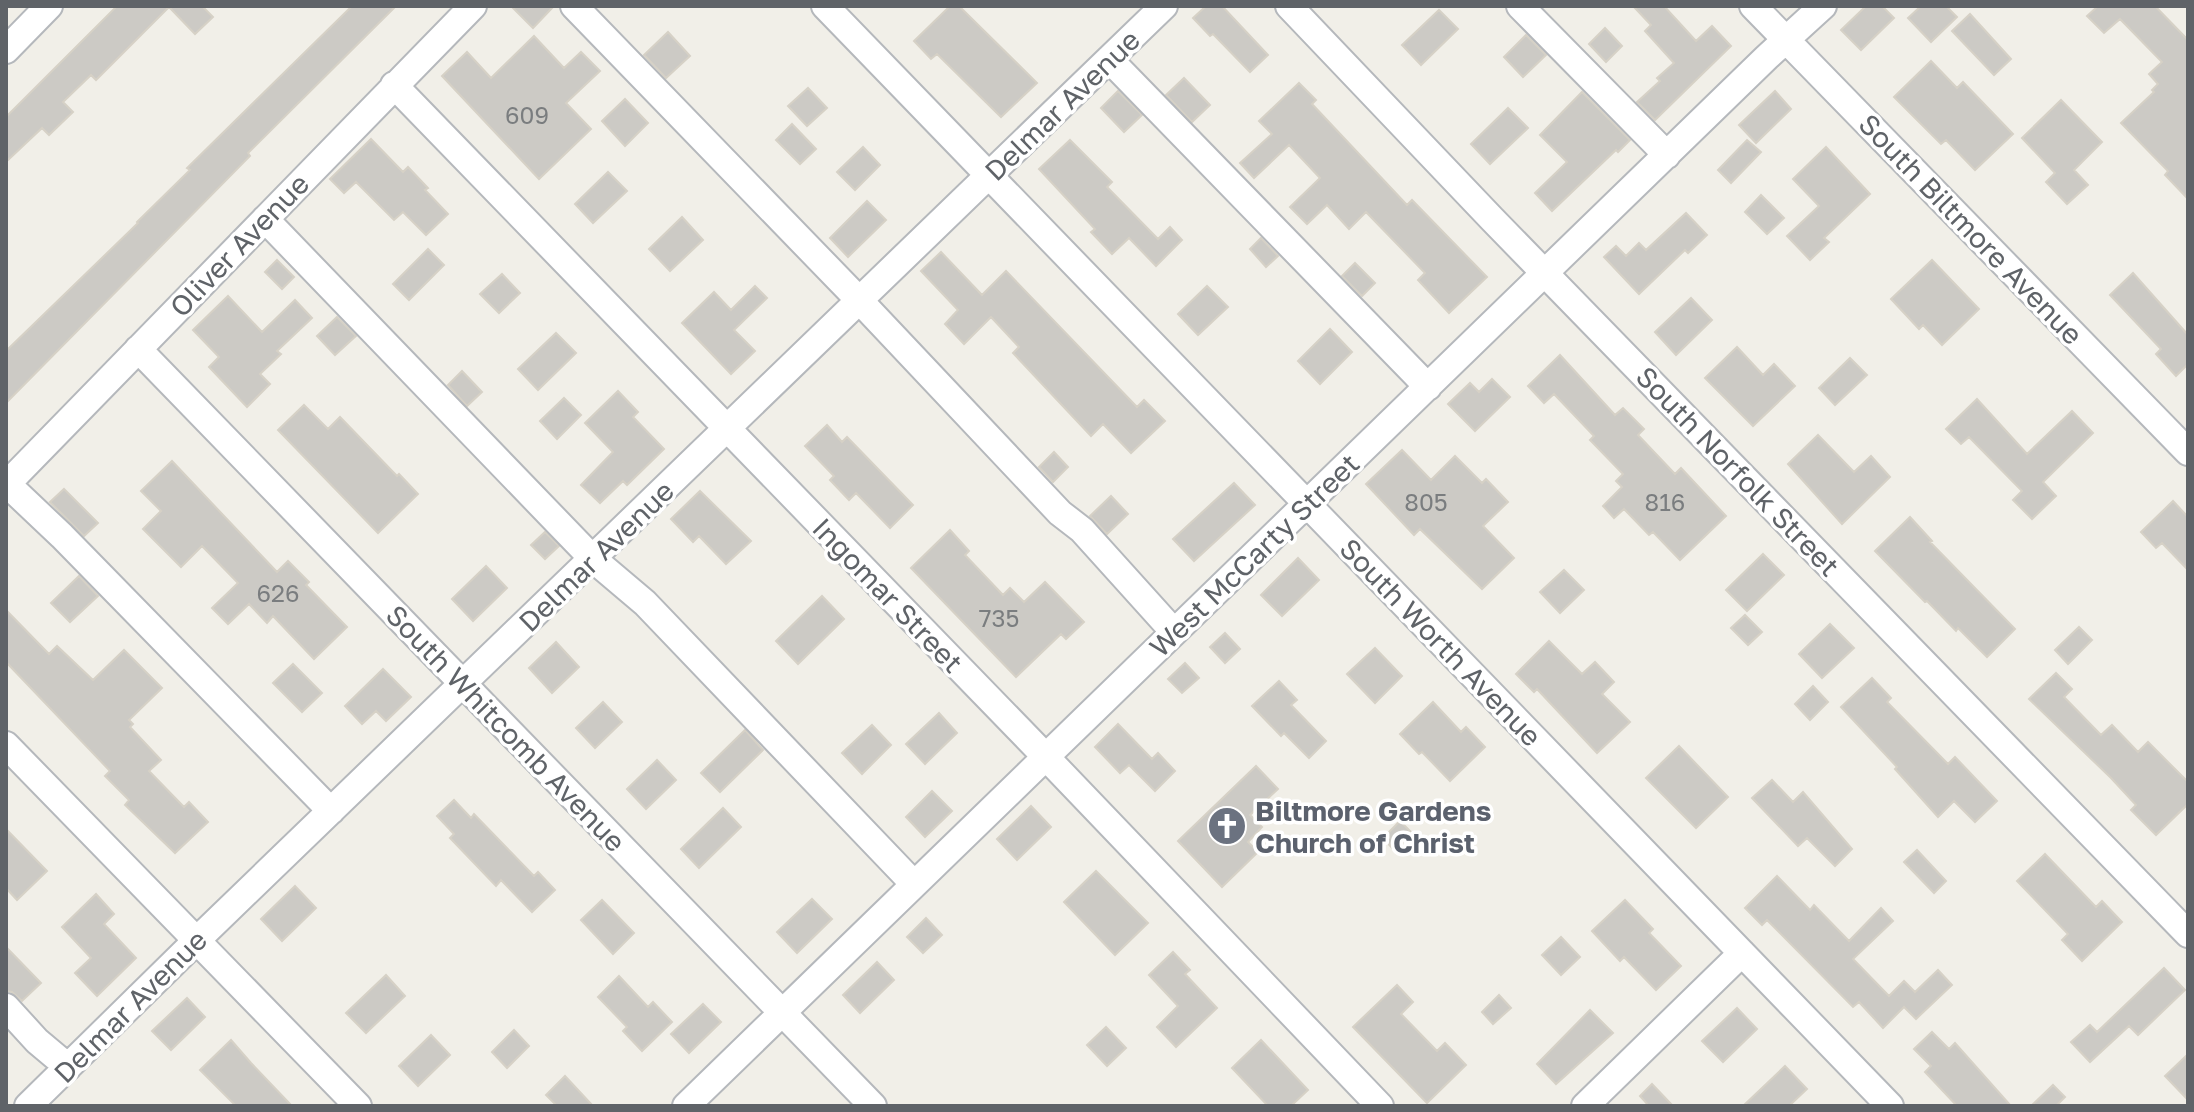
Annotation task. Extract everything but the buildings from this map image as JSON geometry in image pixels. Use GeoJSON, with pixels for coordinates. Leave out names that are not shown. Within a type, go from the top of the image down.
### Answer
{"type":"FeatureCollection","features":[{"type":"Feature","properties":{"kind":"street"},"geometry":{"type":"LineString","coordinates":[[12,32],[49,6]]}},
{"type":"Feature","properties":{"kind":"street","name":"Oliver Avenue"},"geometry":{"type":"LineString","coordinates":[[9,476],[138,349],[473,6]]}},
{"type":"Feature","properties":{"kind":"street"},"geometry":{"type":"LineString","coordinates":[[574,6],[1060,513],[1082,530],[1174,632]]}},
{"type":"Feature","properties":{"kind":"street","name":"South Worth Avenue"},"geometry":{"type":"LineString","coordinates":[[825,6],[1890,1106]]}},
{"type":"Feature","properties":{"kind":"street","name":"Delmar Avenue"},"geometry":{"type":"LineString","coordinates":[[28,1106],[1164,6]]}},
{"type":"Feature","properties":{"kind":"street","name":"South Norfolk Street"},"geometry":{"type":"LineString","coordinates":[[1289,6],[2188,934]]}},
{"type":"Feature","properties":{"kind":"street"},"geometry":{"type":"LineString","coordinates":[[1520,6],[1667,155]]}},
{"type":"Feature","properties":{"kind":"street","name":"South Biltmore Avenue"},"geometry":{"type":"LineString","coordinates":[[1753,6],[2188,452]]}},
{"type":"Feature","properties":{"kind":"street","name":"West McCarty Street"},"geometry":{"type":"LineString","coordinates":[[686,1106],[1823,6]]}},
{"type":"Feature","properties":{"kind":"street"},"geometry":{"type":"LineString","coordinates":[[1109,59],[1428,387]]}},
{"type":"Feature","properties":{"kind":"street","name":"Ingomar Street"},"geometry":{"type":"LineString","coordinates":[[394,85],[1380,1106]]}},
{"type":"Feature","properties":{"kind":"street"},"geometry":{"type":"LineString","coordinates":[[265,219],[593,559],[645,603],[914,884]]}},
{"type":"Feature","properties":{"kind":"street","name":"South Whitcomb Avenue"},"geometry":{"type":"LineString","coordinates":[[138,349],[873,1106]]}},
{"type":"Feature","properties":{"kind":"street"},"geometry":{"type":"LineString","coordinates":[[9,476],[62,536],[331,811]]}},
{"type":"Feature","properties":{"kind":"street"},"geometry":{"type":"LineString","coordinates":[[6,745],[358,1106]]}},
{"type":"Feature","properties":{"kind":"street"},"geometry":{"type":"LineString","coordinates":[[1585,1106],[1742,953]]}},
{"type":"Feature","properties":{"kind":"street"},"geometry":{"type":"LineString","coordinates":[[6,1007],[37,1041],[68,1067]]}},
{"type":"Feature","properties":{"kind":"place","name":"Biltmore Gardens Church of Christ"},"geometry":{"type":"Point","coordinates":[1227,826]}}]}
